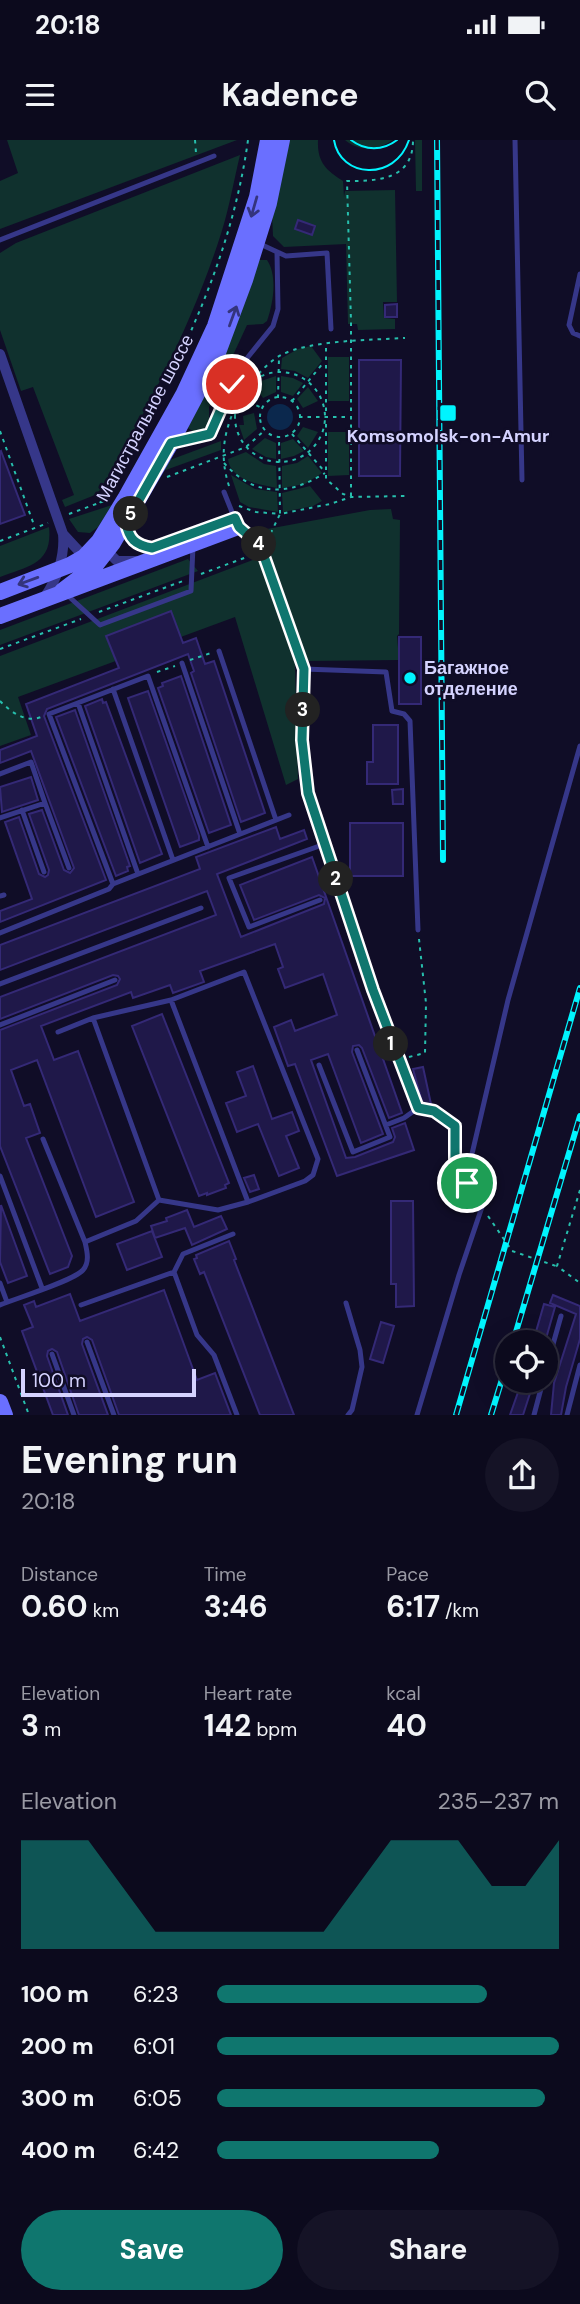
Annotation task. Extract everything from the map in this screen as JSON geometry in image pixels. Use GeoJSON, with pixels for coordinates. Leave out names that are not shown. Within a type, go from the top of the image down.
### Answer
{"type":"FeatureCollection","features":[{"type":"Feature","properties":{"kind":"main road","name":"Магистральное шоссе"},"geometry":{"type":"LineString","coordinates":[[250,241],[268,140]]}},
{"type":"Feature","properties":{"kind":"main road","name":"Магистральное шоссе"},"geometry":{"type":"LineString","coordinates":[[112,556],[121,519],[165,440],[250,241],[269,203],[282,140]]}},
{"type":"Feature","properties":{"kind":"main road"},"geometry":{"type":"LineString","coordinates":[[89,562],[112,556],[150,554],[194,543],[236,516]]}},
{"type":"Feature","properties":{"kind":"main road"},"geometry":{"type":"LineString","coordinates":[[0,615],[236,516]]}},
{"type":"Feature","properties":{"kind":"main road","name":"Магистральное шоссе"},"geometry":{"type":"LineString","coordinates":[[62,590],[89,562],[99,541],[121,519]]}},
{"type":"Feature","properties":{"kind":"main road","name":"Магистральное шоссе"},"geometry":{"type":"LineString","coordinates":[[0,592],[89,562]]}},
{"type":"Feature","properties":{"kind":"main road"},"geometry":{"type":"LineString","coordinates":[[0,1402],[5,1415]]}},
{"type":"Feature","properties":{"kind":"street"},"geometry":{"type":"LineString","coordinates":[[0,354],[4,378],[63,534],[64,551],[44,598]]}},
{"type":"Feature","properties":{"kind":"street"},"geometry":{"type":"LineString","coordinates":[[121,519],[132,541],[150,554]]}},
{"type":"Feature","properties":{"kind":"street"},"geometry":{"type":"LineString","coordinates":[[63,534],[89,562]]}},
{"type":"Feature","properties":{"kind":"lane"},"geometry":{"type":"LineString","coordinates":[[515,140],[522,480]]}},
{"type":"Feature","properties":{"kind":"lane"},"geometry":{"type":"LineString","coordinates":[[0,240],[214,156]]}},
{"type":"Feature","properties":{"kind":"lane"},"geometry":{"type":"LineString","coordinates":[[250,241],[286,256],[327,253],[331,329]]}},
{"type":"Feature","properties":{"kind":"lane"},"geometry":{"type":"LineString","coordinates":[[165,440],[210,434],[232,384],[248,357],[273,326],[278,309],[277,252]]}},
{"type":"Feature","properties":{"kind":"lane"},"geometry":{"type":"LineString","coordinates":[[580,274],[569,325],[573,333],[580,336]]}},
{"type":"Feature","properties":{"kind":"lane"},"geometry":{"type":"LineString","coordinates":[[224,492],[236,516],[260,545],[304,669],[302,740],[308,793],[398,1060],[418,1108],[404,1118],[386,1125]]}},
{"type":"Feature","properties":{"kind":"lane"},"geometry":{"type":"LineString","coordinates":[[62,590],[100,625],[191,591],[194,543]]}},
{"type":"Feature","properties":{"kind":"lane"},"geometry":{"type":"LineString","coordinates":[[219,651],[276,820]]}},
{"type":"Feature","properties":{"kind":"lane"},"geometry":{"type":"LineString","coordinates":[[182,663],[240,834]]}},
{"type":"Feature","properties":{"kind":"lane"},"geometry":{"type":"LineString","coordinates":[[304,669],[386,672],[392,711],[404,714],[410,721],[418,930]]}},
{"type":"Feature","properties":{"kind":"lane"},"geometry":{"type":"LineString","coordinates":[[113,884],[49,714],[113,689],[148,676],[208,847]]}},
{"type":"Feature","properties":{"kind":"lane"},"geometry":{"type":"LineString","coordinates":[[113,689],[173,860]]}},
{"type":"Feature","properties":{"kind":"lane"},"geometry":{"type":"LineString","coordinates":[[78,703],[138,874]]}},
{"type":"Feature","properties":{"kind":"lane"},"geometry":{"type":"LineString","coordinates":[[417,1415],[459,1275],[483,1207],[483,1194],[467,1183],[468,1171],[508,1000],[580,746]]}},
{"type":"Feature","properties":{"kind":"lane"},"geometry":{"type":"LineString","coordinates":[[0,774],[31,762],[69,868]]}},
{"type":"Feature","properties":{"kind":"lane"},"geometry":{"type":"LineString","coordinates":[[0,818],[45,803]]}},
{"type":"Feature","properties":{"kind":"lane"},"geometry":{"type":"LineString","coordinates":[[22,810],[44,872]]}},
{"type":"Feature","properties":{"kind":"lane"},"geometry":{"type":"LineString","coordinates":[[0,933],[109,889],[113,884],[289,815]]}},
{"type":"Feature","properties":{"kind":"lane"},"geometry":{"type":"LineString","coordinates":[[320,900],[249,927],[229,878],[325,844]]}},
{"type":"Feature","properties":{"kind":"lane"},"geometry":{"type":"LineString","coordinates":[[0,984],[201,908]]}},
{"type":"Feature","properties":{"kind":"lane"},"geometry":{"type":"LineString","coordinates":[[58,1032],[93,1018],[171,1000],[244,972],[318,1159],[313,1175],[305,1181],[218,1210],[159,1200]]}},
{"type":"Feature","properties":{"kind":"lane"},"geometry":{"type":"LineString","coordinates":[[0,1025],[114,980]]}},
{"type":"Feature","properties":{"kind":"lane"},"geometry":{"type":"LineString","coordinates":[[171,1000],[248,1202]]}},
{"type":"Feature","properties":{"kind":"lane"},"geometry":{"type":"LineString","coordinates":[[93,1018],[159,1200]]}},
{"type":"Feature","properties":{"kind":"lane"},"geometry":{"type":"LineString","coordinates":[[319,1065],[353,1152],[390,1137],[357,1050]]}},
{"type":"Feature","properties":{"kind":"lane"},"geometry":{"type":"LineString","coordinates":[[0,1305],[82,1271],[88,1256],[85,1242],[43,1139]]}},
{"type":"Feature","properties":{"kind":"lane"},"geometry":{"type":"LineString","coordinates":[[0,1176],[42,1288]]}},
{"type":"Feature","properties":{"kind":"lane"},"geometry":{"type":"LineString","coordinates":[[85,1242],[136,1221],[159,1200]]}},
{"type":"Feature","properties":{"kind":"lane"},"geometry":{"type":"LineString","coordinates":[[81,1305],[174,1272],[183,1254],[233,1234]]}},
{"type":"Feature","properties":{"kind":"lane"},"geometry":{"type":"LineString","coordinates":[[174,1272],[197,1335],[214,1355],[237,1415]]}},
{"type":"Feature","properties":{"kind":"lane"},"geometry":{"type":"LineString","coordinates":[[0,1283],[7,1302]]}},
{"type":"Feature","properties":{"kind":"lane"},"geometry":{"type":"LineString","coordinates":[[346,1303],[360,1350],[362,1367],[352,1410],[348,1415]]}},
{"type":"Feature","properties":{"kind":"lane"},"geometry":{"type":"LineString","coordinates":[[557,1330],[561,1316]]}},
{"type":"Feature","properties":{"kind":"lane"},"geometry":{"type":"LineString","coordinates":[[87,1342],[114,1415]]}},
{"type":"Feature","properties":{"kind":"lane"},"geometry":{"type":"LineString","coordinates":[[52,1354],[74,1415]]}},
{"type":"Feature","properties":{"kind":"lane"},"geometry":{"type":"LineString","coordinates":[[567,1415],[580,1365]]}},
{"type":"Feature","properties":{"kind":"lane"},"geometry":{"type":"LineString","coordinates":[[534,1415],[540,1393]]}},
{"type":"Feature","properties":{"kind":"path"},"geometry":{"type":"LineString","coordinates":[[195,140],[197,164]]}},
{"type":"Feature","properties":{"kind":"path"},"geometry":{"type":"LineString","coordinates":[[100,503],[153,408],[192,328],[226,238],[248,140]]}},
{"type":"Feature","properties":{"kind":"path"},"geometry":{"type":"LineString","coordinates":[[351,497],[347,181],[383,179],[396,174],[405,167],[413,149],[412,140]]}},
{"type":"Feature","properties":{"kind":"path"},"geometry":{"type":"LineString","coordinates":[[232,493],[223,462],[227,428],[239,397],[250,383],[279,357],[296,350],[326,345],[405,338]]}},
{"type":"Feature","properties":{"kind":"path"},"geometry":{"type":"LineString","coordinates":[[326,345],[326,479],[343,494],[351,497]]}},
{"type":"Feature","properties":{"kind":"path"},"geometry":{"type":"LineString","coordinates":[[278,398],[279,357]]}},
{"type":"Feature","properties":{"kind":"path"},"geometry":{"type":"LineString","coordinates":[[291,402],[326,360]]}},
{"type":"Feature","properties":{"kind":"path"},"geometry":{"type":"LineString","coordinates":[[239,397],[235,410],[235,426],[241,441],[251,453],[279,463],[296,460],[308,452],[319,439],[326,417],[318,394],[308,382],[294,374],[279,372],[263,375],[250,383]]}},
{"type":"Feature","properties":{"kind":"path"},"geometry":{"type":"LineString","coordinates":[[239,397],[262,408]]}},
{"type":"Feature","properties":{"kind":"path"},"geometry":{"type":"LineString","coordinates":[[278,398],[291,402],[299,417],[297,427],[292,433],[279,437],[265,430],[260,421],[262,408],[267,402],[278,398]]}},
{"type":"Feature","properties":{"kind":"path"},"geometry":{"type":"LineString","coordinates":[[299,417],[351,417]]}},
{"type":"Feature","properties":{"kind":"path"},"geometry":{"type":"LineString","coordinates":[[167,477],[246,447],[265,430]]}},
{"type":"Feature","properties":{"kind":"path"},"geometry":{"type":"LineString","coordinates":[[0,431],[35,527]]}},
{"type":"Feature","properties":{"kind":"path"},"geometry":{"type":"LineString","coordinates":[[292,433],[326,473]]}},
{"type":"Feature","properties":{"kind":"path"},"geometry":{"type":"LineString","coordinates":[[0,649],[262,551],[280,514],[279,437]]}},
{"type":"Feature","properties":{"kind":"path"},"geometry":{"type":"LineString","coordinates":[[223,462],[234,474],[256,486],[280,490],[306,485],[326,473]]}},
{"type":"Feature","properties":{"kind":"path"},"geometry":{"type":"LineString","coordinates":[[236,516],[256,512],[280,514],[351,497],[405,496]]}},
{"type":"Feature","properties":{"kind":"path"},"geometry":{"type":"LineString","coordinates":[[0,541],[110,499]]}},
{"type":"Feature","properties":{"kind":"path"},"geometry":{"type":"LineString","coordinates":[[0,701],[19,716],[34,720],[49,714]]}},
{"type":"Feature","properties":{"kind":"path"},"geometry":{"type":"LineString","coordinates":[[398,1060],[425,1053],[426,1003],[418,930]]}},
{"type":"Feature","properties":{"kind":"path"},"geometry":{"type":"LineString","coordinates":[[418,1108],[434,1111],[455,1126],[455,1159],[468,1171]]}},
{"type":"Feature","properties":{"kind":"path"},"geometry":{"type":"LineString","coordinates":[[557,1266],[580,1190]]}},
{"type":"Feature","properties":{"kind":"path"},"geometry":{"type":"LineString","coordinates":[[483,1207],[512,1251],[557,1266],[580,1283]]}},
{"type":"Feature","properties":{"kind":"path"},"geometry":{"type":"LineString","coordinates":[[0,1337],[29,1415]]}},
{"type":"Feature","properties":{"kind":"green space"},"geometry":{"type":"Polygon","coordinates":[[[7,140],[237,140],[0,229],[0,181],[18,173],[7,140]]]}},
{"type":"Feature","properties":{"kind":"green space"},"geometry":{"type":"Polygon","coordinates":[[[287,140],[318,140],[319,154],[324,165],[343,181],[344,197],[345,191],[395,190],[397,302],[383,302],[384,318],[395,319],[395,329],[358,330],[357,324],[348,324],[346,244],[284,247],[273,236],[272,214],[287,140]]]}},
{"type":"Feature","properties":{"kind":"green space"},"geometry":{"type":"Polygon","coordinates":[[[345,140],[393,140],[381,146],[362,148],[345,140]]]}},
{"type":"Feature","properties":{"kind":"green space"},"geometry":{"type":"Polygon","coordinates":[[[415,140],[422,140],[422,191],[416,191],[415,140]]]}},
{"type":"Feature","properties":{"kind":"green space"},"geometry":{"type":"Polygon","coordinates":[[[240,155],[228,210],[207,275],[166,369],[101,489],[95,495],[65,507],[62,500],[74,495],[33,387],[21,391],[0,330],[0,253],[16,243],[240,155]]]}},
{"type":"Feature","properties":{"kind":"green space"},"geometry":{"type":"Polygon","coordinates":[[[258,260],[267,260],[272,274],[273,298],[267,321],[263,324],[247,325],[209,407],[209,423],[201,432],[194,432],[188,428],[221,361],[258,260]]]}},
{"type":"Feature","properties":{"kind":"green space"},"geometry":{"type":"Polygon","coordinates":[[[311,346],[322,361],[308,378],[295,371],[281,369],[282,358],[298,349],[311,346]]]}},
{"type":"Feature","properties":{"kind":"green space"},"geometry":{"type":"Polygon","coordinates":[[[328,357],[349,357],[349,401],[328,401],[328,357]]]}},
{"type":"Feature","properties":{"kind":"green space"},"geometry":{"type":"Polygon","coordinates":[[[276,376],[276,392],[263,398],[256,389],[262,385],[261,381],[276,376]]]}},
{"type":"Feature","properties":{"kind":"green space"},"geometry":{"type":"Polygon","coordinates":[[[281,376],[303,383],[293,396],[281,392],[281,376]]]}},
{"type":"Feature","properties":{"kind":"green space"},"geometry":{"type":"Polygon","coordinates":[[[308,387],[318,401],[303,408],[297,399],[308,387]]]}},
{"type":"Feature","properties":{"kind":"green space"},"geometry":{"type":"Polygon","coordinates":[[[254,413],[257,429],[244,440],[239,425],[244,425],[243,416],[254,413]]]}},
{"type":"Feature","properties":{"kind":"green space"},"geometry":{"type":"Polygon","coordinates":[[[303,427],[318,432],[308,448],[297,436],[303,427]]]}},
{"type":"Feature","properties":{"kind":"green space"},"geometry":{"type":"Polygon","coordinates":[[[328,432],[349,432],[349,475],[328,476],[328,432]]]}},
{"type":"Feature","properties":{"kind":"green space"},"geometry":{"type":"Polygon","coordinates":[[[265,438],[276,443],[276,459],[252,449],[265,438]]]}},
{"type":"Feature","properties":{"kind":"green space"},"geometry":{"type":"Polygon","coordinates":[[[293,439],[304,451],[281,459],[281,443],[293,439]]]}},
{"type":"Feature","properties":{"kind":"green space"},"geometry":{"type":"Polygon","coordinates":[[[221,441],[221,450],[163,471],[167,461],[221,441]]]}},
{"type":"Feature","properties":{"kind":"green space"},"geometry":{"type":"Polygon","coordinates":[[[246,452],[264,464],[276,466],[277,488],[247,480],[234,472],[228,459],[246,452]]]}},
{"type":"Feature","properties":{"kind":"green space"},"geometry":{"type":"Polygon","coordinates":[[[308,456],[322,473],[305,484],[282,488],[282,466],[297,463],[308,456]]]}},
{"type":"Feature","properties":{"kind":"green space"},"geometry":{"type":"Polygon","coordinates":[[[231,475],[255,489],[277,492],[278,512],[249,507],[240,502],[231,475]]]}},
{"type":"Feature","properties":{"kind":"green space"},"geometry":{"type":"Polygon","coordinates":[[[310,486],[322,501],[313,506],[283,512],[282,493],[310,486]]]}},
{"type":"Feature","properties":{"kind":"green space"},"geometry":{"type":"Polygon","coordinates":[[[112,505],[98,527],[90,533],[78,532],[69,519],[112,505]]]}},
{"type":"Feature","properties":{"kind":"green space"},"geometry":{"type":"Polygon","coordinates":[[[391,509],[393,519],[400,520],[397,636],[399,660],[308,661],[262,530],[370,510],[391,509]]]}},
{"type":"Feature","properties":{"kind":"green space"},"geometry":{"type":"Polygon","coordinates":[[[49,527],[47,549],[43,556],[29,566],[0,577],[0,546],[49,527]]]}},
{"type":"Feature","properties":{"kind":"green space"},"geometry":{"type":"Polygon","coordinates":[[[258,558],[295,664],[298,779],[286,785],[235,617],[18,697],[31,735],[0,746],[0,656],[258,558]]]}},
{"type":"Feature","properties":{"kind":"green space"},"geometry":{"type":"Polygon","coordinates":[[[188,559],[198,571],[0,645],[0,630],[188,559]]]}},
{"type":"Feature","properties":{"kind":"water"},"geometry":{"type":"Polygon","coordinates":[[[280,404],[289,408],[293,417],[289,426],[280,430],[271,426],[267,417],[271,408],[280,404]]]}},
{"type":"Feature","properties":{"kind":"building"},"geometry":{"type":"Polygon","coordinates":[[[298,220],[315,226],[312,235],[295,229],[298,220]]]}},
{"type":"Feature","properties":{"kind":"building"},"geometry":{"type":"Polygon","coordinates":[[[397,304],[397,317],[385,317],[385,305],[397,304]]]}},
{"type":"Feature","properties":{"kind":"building"},"geometry":{"type":"Polygon","coordinates":[[[359,360],[401,360],[400,476],[359,476],[359,360]]]}},
{"type":"Feature","properties":{"kind":"building"},"geometry":{"type":"Polygon","coordinates":[[[0,452],[25,515],[0,524],[0,452]]]}},
{"type":"Feature","properties":{"kind":"building"},"geometry":{"type":"Polygon","coordinates":[[[171,611],[183,643],[196,638],[205,664],[214,661],[265,813],[241,822],[191,673],[194,671],[188,654],[47,709],[44,716],[106,880],[0,922],[0,911],[32,899],[5,822],[19,817],[39,874],[45,877],[49,870],[29,814],[42,810],[64,870],[70,873],[74,868],[31,751],[0,763],[0,750],[37,736],[26,704],[119,668],[106,636],[171,611]]]}},
{"type":"Feature","properties":{"kind":"building","name":"Багажное отделение"},"geometry":{"type":"Polygon","coordinates":[[[399,637],[421,637],[421,704],[399,704],[399,637]]]}},
{"type":"Feature","properties":{"kind":"building"},"geometry":{"type":"Polygon","coordinates":[[[181,676],[231,825],[209,833],[158,688],[163,686],[162,683],[181,676]]]}},
{"type":"Feature","properties":{"kind":"building"},"geometry":{"type":"Polygon","coordinates":[[[148,691],[199,836],[199,840],[180,847],[128,698],[148,691]]]}},
{"type":"Feature","properties":{"kind":"building"},"geometry":{"type":"Polygon","coordinates":[[[102,699],[103,703],[106,702],[162,854],[140,863],[85,706],[102,699]]]}},
{"type":"Feature","properties":{"kind":"building"},"geometry":{"type":"Polygon","coordinates":[[[75,710],[130,866],[127,867],[128,871],[116,876],[56,717],[75,710]]]}},
{"type":"Feature","properties":{"kind":"building"},"geometry":{"type":"Polygon","coordinates":[[[373,725],[398,725],[398,784],[367,784],[367,762],[373,762],[373,725]]]}},
{"type":"Feature","properties":{"kind":"building"},"geometry":{"type":"Polygon","coordinates":[[[31,777],[38,800],[2,812],[0,787],[31,777]]]}},
{"type":"Feature","properties":{"kind":"building"},"geometry":{"type":"Polygon","coordinates":[[[403,789],[403,804],[393,804],[392,790],[403,789]]]}},
{"type":"Feature","properties":{"kind":"building"},"geometry":{"type":"Polygon","coordinates":[[[350,823],[403,823],[403,876],[350,876],[350,823]]]}},
{"type":"Feature","properties":{"kind":"building"},"geometry":{"type":"Polygon","coordinates":[[[276,827],[280,839],[304,830],[307,839],[217,874],[241,937],[324,904],[325,898],[319,895],[254,920],[240,885],[312,857],[402,1113],[389,1118],[362,1048],[359,1045],[353,1046],[352,1052],[383,1134],[361,1143],[328,1054],[311,1060],[346,1158],[393,1142],[395,1137],[392,1128],[405,1123],[414,1150],[337,1176],[295,1064],[288,1066],[274,1027],[291,1020],[295,1031],[337,1015],[323,974],[285,988],[278,969],[283,967],[275,944],[200,971],[204,982],[173,993],[170,985],[133,998],[131,992],[41,1026],[54,1060],[78,1051],[134,1202],[96,1217],[37,1060],[11,1070],[24,1106],[30,1104],[40,1133],[26,1138],[72,1256],[68,1267],[50,1274],[0,1146],[0,1030],[117,985],[120,979],[113,975],[0,1019],[0,997],[216,915],[207,891],[0,970],[0,945],[200,869],[196,857],[276,827]]]}},
{"type":"Feature","properties":{"kind":"building"},"geometry":{"type":"Polygon","coordinates":[[[162,1014],[229,1183],[225,1185],[226,1188],[207,1195],[199,1196],[132,1026],[162,1014]]]}},
{"type":"Feature","properties":{"kind":"building"},"geometry":{"type":"Polygon","coordinates":[[[253,1066],[272,1119],[292,1112],[299,1131],[286,1136],[299,1168],[279,1176],[258,1124],[237,1132],[226,1103],[246,1096],[237,1072],[253,1066]]]}},
{"type":"Feature","properties":{"kind":"building"},"geometry":{"type":"Polygon","coordinates":[[[423,1067],[431,1104],[423,1106],[413,1069],[423,1067]]]}},
{"type":"Feature","properties":{"kind":"building"},"geometry":{"type":"Polygon","coordinates":[[[254,1175],[259,1189],[250,1192],[244,1178],[254,1175]]]}},
{"type":"Feature","properties":{"kind":"building"},"geometry":{"type":"Polygon","coordinates":[[[391,1201],[413,1201],[414,1306],[396,1307],[396,1284],[391,1284],[391,1201]]]}},
{"type":"Feature","properties":{"kind":"building"},"geometry":{"type":"Polygon","coordinates":[[[1,1205],[27,1276],[8,1283],[0,1262],[1,1205]]]}},
{"type":"Feature","properties":{"kind":"building"},"geometry":{"type":"Polygon","coordinates":[[[187,1210],[194,1227],[221,1216],[227,1229],[192,1245],[185,1228],[155,1238],[151,1226],[187,1210]]]}},
{"type":"Feature","properties":{"kind":"building"},"geometry":{"type":"Polygon","coordinates":[[[152,1231],[162,1257],[127,1270],[117,1244],[152,1231]]]}},
{"type":"Feature","properties":{"kind":"building"},"geometry":{"type":"Polygon","coordinates":[[[229,1241],[294,1415],[260,1415],[204,1272],[200,1274],[194,1259],[197,1258],[196,1255],[229,1241]]]}},
{"type":"Feature","properties":{"kind":"building"},"geometry":{"type":"Polygon","coordinates":[[[164,1290],[197,1380],[215,1373],[231,1415],[119,1415],[92,1340],[87,1337],[82,1344],[108,1415],[79,1415],[57,1352],[52,1349],[47,1356],[68,1415],[53,1415],[22,1331],[33,1327],[24,1305],[34,1301],[36,1307],[70,1294],[80,1321],[164,1290]]]}},
{"type":"Feature","properties":{"kind":"building"},"geometry":{"type":"Polygon","coordinates":[[[553,1295],[580,1306],[580,1339],[561,1415],[551,1415],[553,1393],[558,1393],[558,1370],[576,1314],[550,1303],[553,1295]]]}},
{"type":"Feature","properties":{"kind":"building"},"geometry":{"type":"Polygon","coordinates":[[[544,1304],[555,1307],[548,1330],[536,1330],[544,1304]]]}},
{"type":"Feature","properties":{"kind":"building"},"geometry":{"type":"Polygon","coordinates":[[[381,1322],[394,1326],[383,1363],[370,1359],[381,1322]]]}},
{"type":"Feature","properties":{"kind":"building"},"geometry":{"type":"Polygon","coordinates":[[[518,1393],[530,1393],[523,1415],[510,1415],[518,1393]]]}},
{"type":"Feature","properties":{"kind":"tram line"},"geometry":{"type":"LineString","coordinates":[[334,140],[338,153],[346,162],[368,170],[392,163],[402,154],[409,140]]}},
{"type":"Feature","properties":{"kind":"tram line"},"geometry":{"type":"LineString","coordinates":[[351,140],[374,148],[397,140]]}},
{"type":"Feature","properties":{"kind":"railway"},"geometry":{"type":"LineString","coordinates":[[437,140],[443,860]]}},
{"type":"Feature","properties":{"kind":"railway"},"geometry":{"type":"LineString","coordinates":[[456,1415],[580,988]]}},
{"type":"Feature","properties":{"kind":"railway"},"geometry":{"type":"LineString","coordinates":[[517,1330],[580,1116]]}},
{"type":"Feature","properties":{"kind":"railway"},"geometry":{"type":"LineString","coordinates":[[491,1415],[498,1393]]}},
{"type":"Feature","properties":{"kind":"place","name":"Komsomolsk-on-Amur"},"geometry":{"type":"Point","coordinates":[448,413]}},
{"type":"Feature","properties":{"kind":"place","name":"Багажное отделение"},"geometry":{"type":"Point","coordinates":[410,678]}},
{"type":"Feature","properties":{"kind":"route"},"geometry":{"type":"LineString","coordinates":[[232,384],[210,434],[171,443],[126,523],[129,537],[141,546],[152,548],[235,518],[239,527],[260,545],[304,669],[302,740],[308,793],[391,1042],[418,1108],[434,1111],[455,1126],[455,1159],[468,1171],[467,1183]]}}]}
